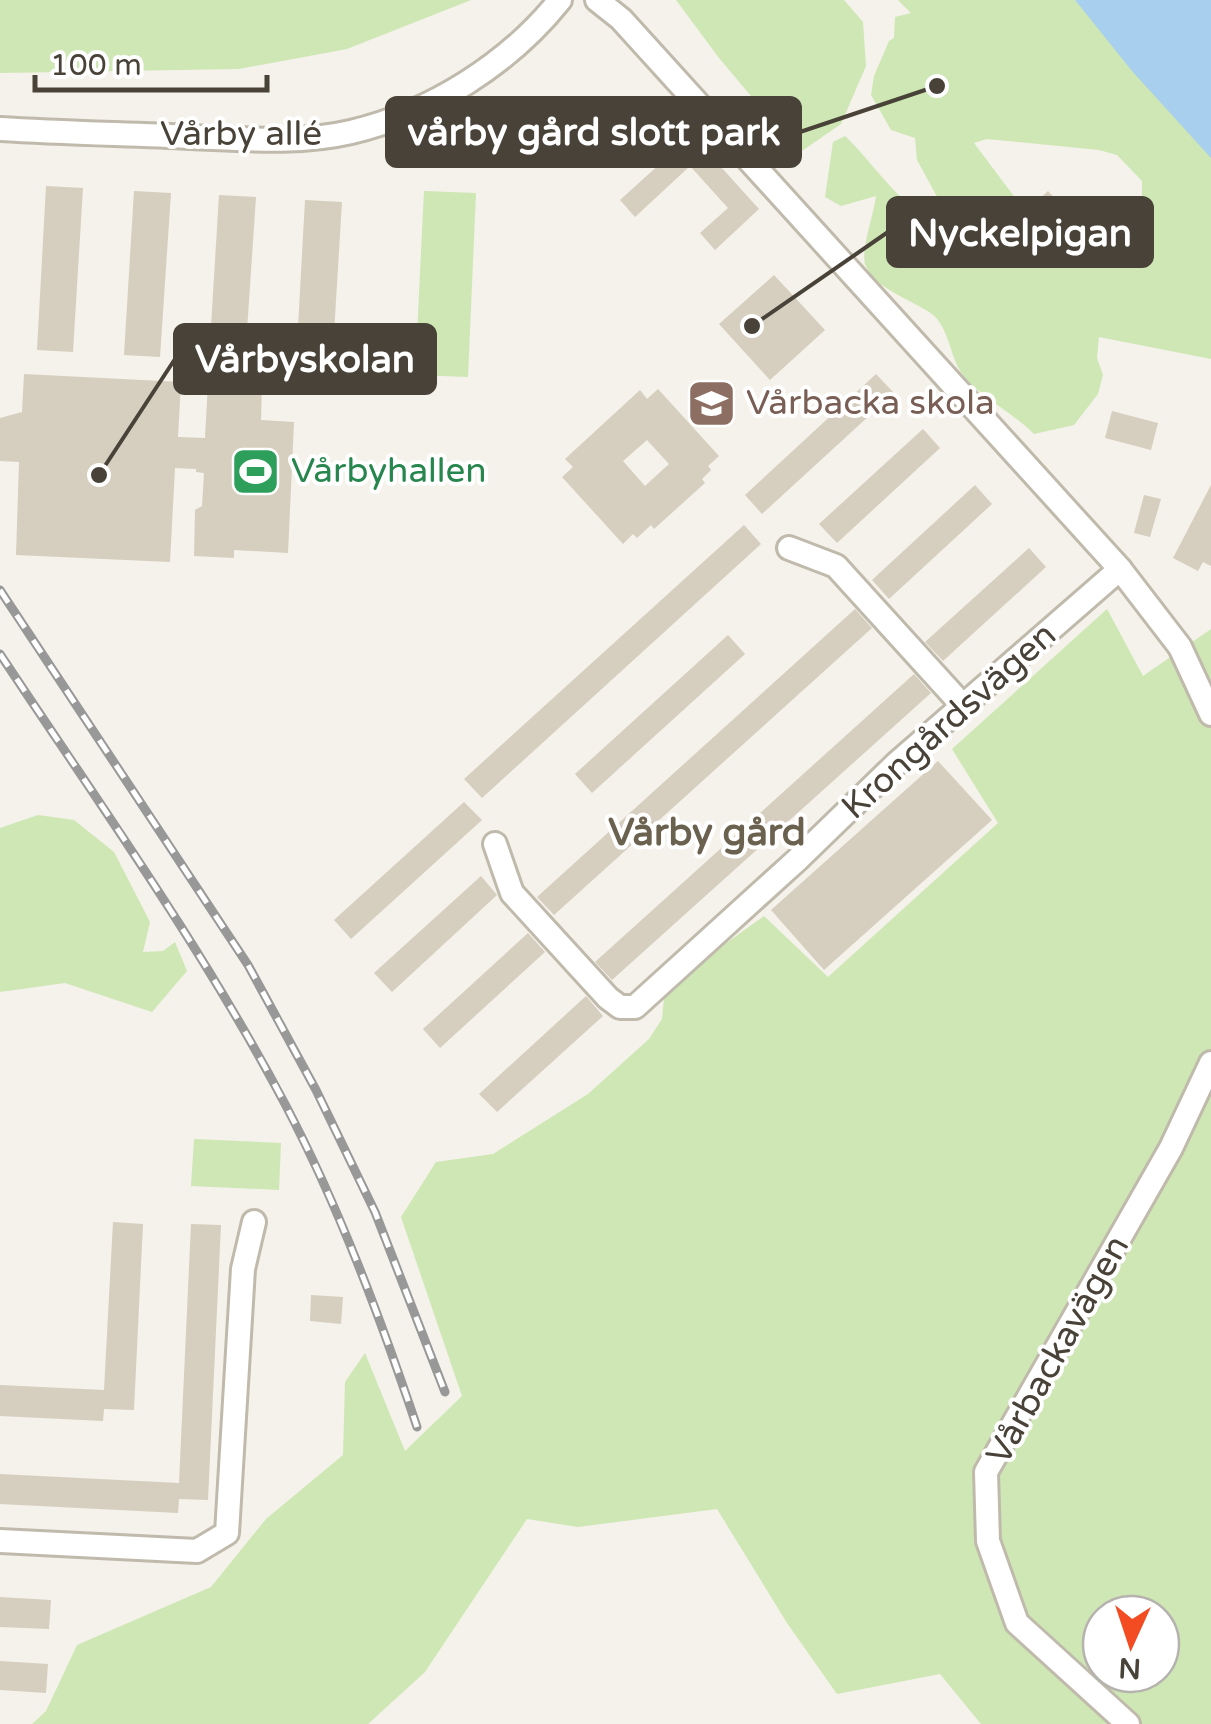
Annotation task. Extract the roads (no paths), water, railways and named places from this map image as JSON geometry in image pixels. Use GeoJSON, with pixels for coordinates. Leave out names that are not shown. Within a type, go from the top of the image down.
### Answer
{"type":"FeatureCollection","features":[{"type":"Feature","properties":{"kind":"street","name":"Vårby allé"},"geometry":{"type":"LineString","coordinates":[[0,129],[258,140],[350,132],[400,115],[467,84],[531,32],[560,0]]}},
{"type":"Feature","properties":{"kind":"street"},"geometry":{"type":"LineString","coordinates":[[597,0],[621,19],[1120,568],[1180,647],[1211,714]]}},
{"type":"Feature","properties":{"kind":"street"},"geometry":{"type":"LineString","coordinates":[[790,548],[836,566],[964,707]]}},
{"type":"Feature","properties":{"kind":"street","name":"Krongårdsvägen"},"geometry":{"type":"LineString","coordinates":[[495,844],[512,893],[608,998],[620,1007],[635,1007],[797,860],[896,763],[1120,568]]}},
{"type":"Feature","properties":{"kind":"street","name":"Vårbackavägen"},"geometry":{"type":"LineString","coordinates":[[1128,1724],[1017,1623],[988,1541],[986,1472],[1171,1148],[1211,1062]]}},
{"type":"Feature","properties":{"kind":"street"},"geometry":{"type":"LineString","coordinates":[[0,1542],[197,1551],[227,1533],[243,1269],[254,1222]]}},
{"type":"Feature","properties":{"kind":"water"},"geometry":{"type":"Polygon","coordinates":[[[1075,0],[1211,0],[1211,158],[1132,71],[1075,0]]]}},
{"type":"Feature","properties":{"kind":"railway"},"geometry":{"type":"LineString","coordinates":[[0,590],[248,965],[316,1090],[375,1212],[445,1392]]}},
{"type":"Feature","properties":{"kind":"railway"},"geometry":{"type":"LineString","coordinates":[[0,654],[184,932],[285,1104],[357,1263],[417,1427]]}},
{"type":"Feature","properties":{"kind":"place","name":"vårby gård slott park"},"geometry":{"type":"Point","coordinates":[937,86]}},
{"type":"Feature","properties":{"kind":"place","name":"Nyckelpigan"},"geometry":{"type":"Point","coordinates":[752,326]}},
{"type":"Feature","properties":{"kind":"place","name":"Vårbacka skola"},"geometry":{"type":"Point","coordinates":[711,403]}},
{"type":"Feature","properties":{"kind":"place","name":"Vårbyhallen"},"geometry":{"type":"Point","coordinates":[256,471]}},
{"type":"Feature","properties":{"kind":"place","name":"Vårbyskolan"},"geometry":{"type":"Point","coordinates":[99,475]}},
{"type":"Feature","properties":{"kind":"district","name":"Vårby gård"},"geometry":{"type":"Point","coordinates":[707,833]}}]}
